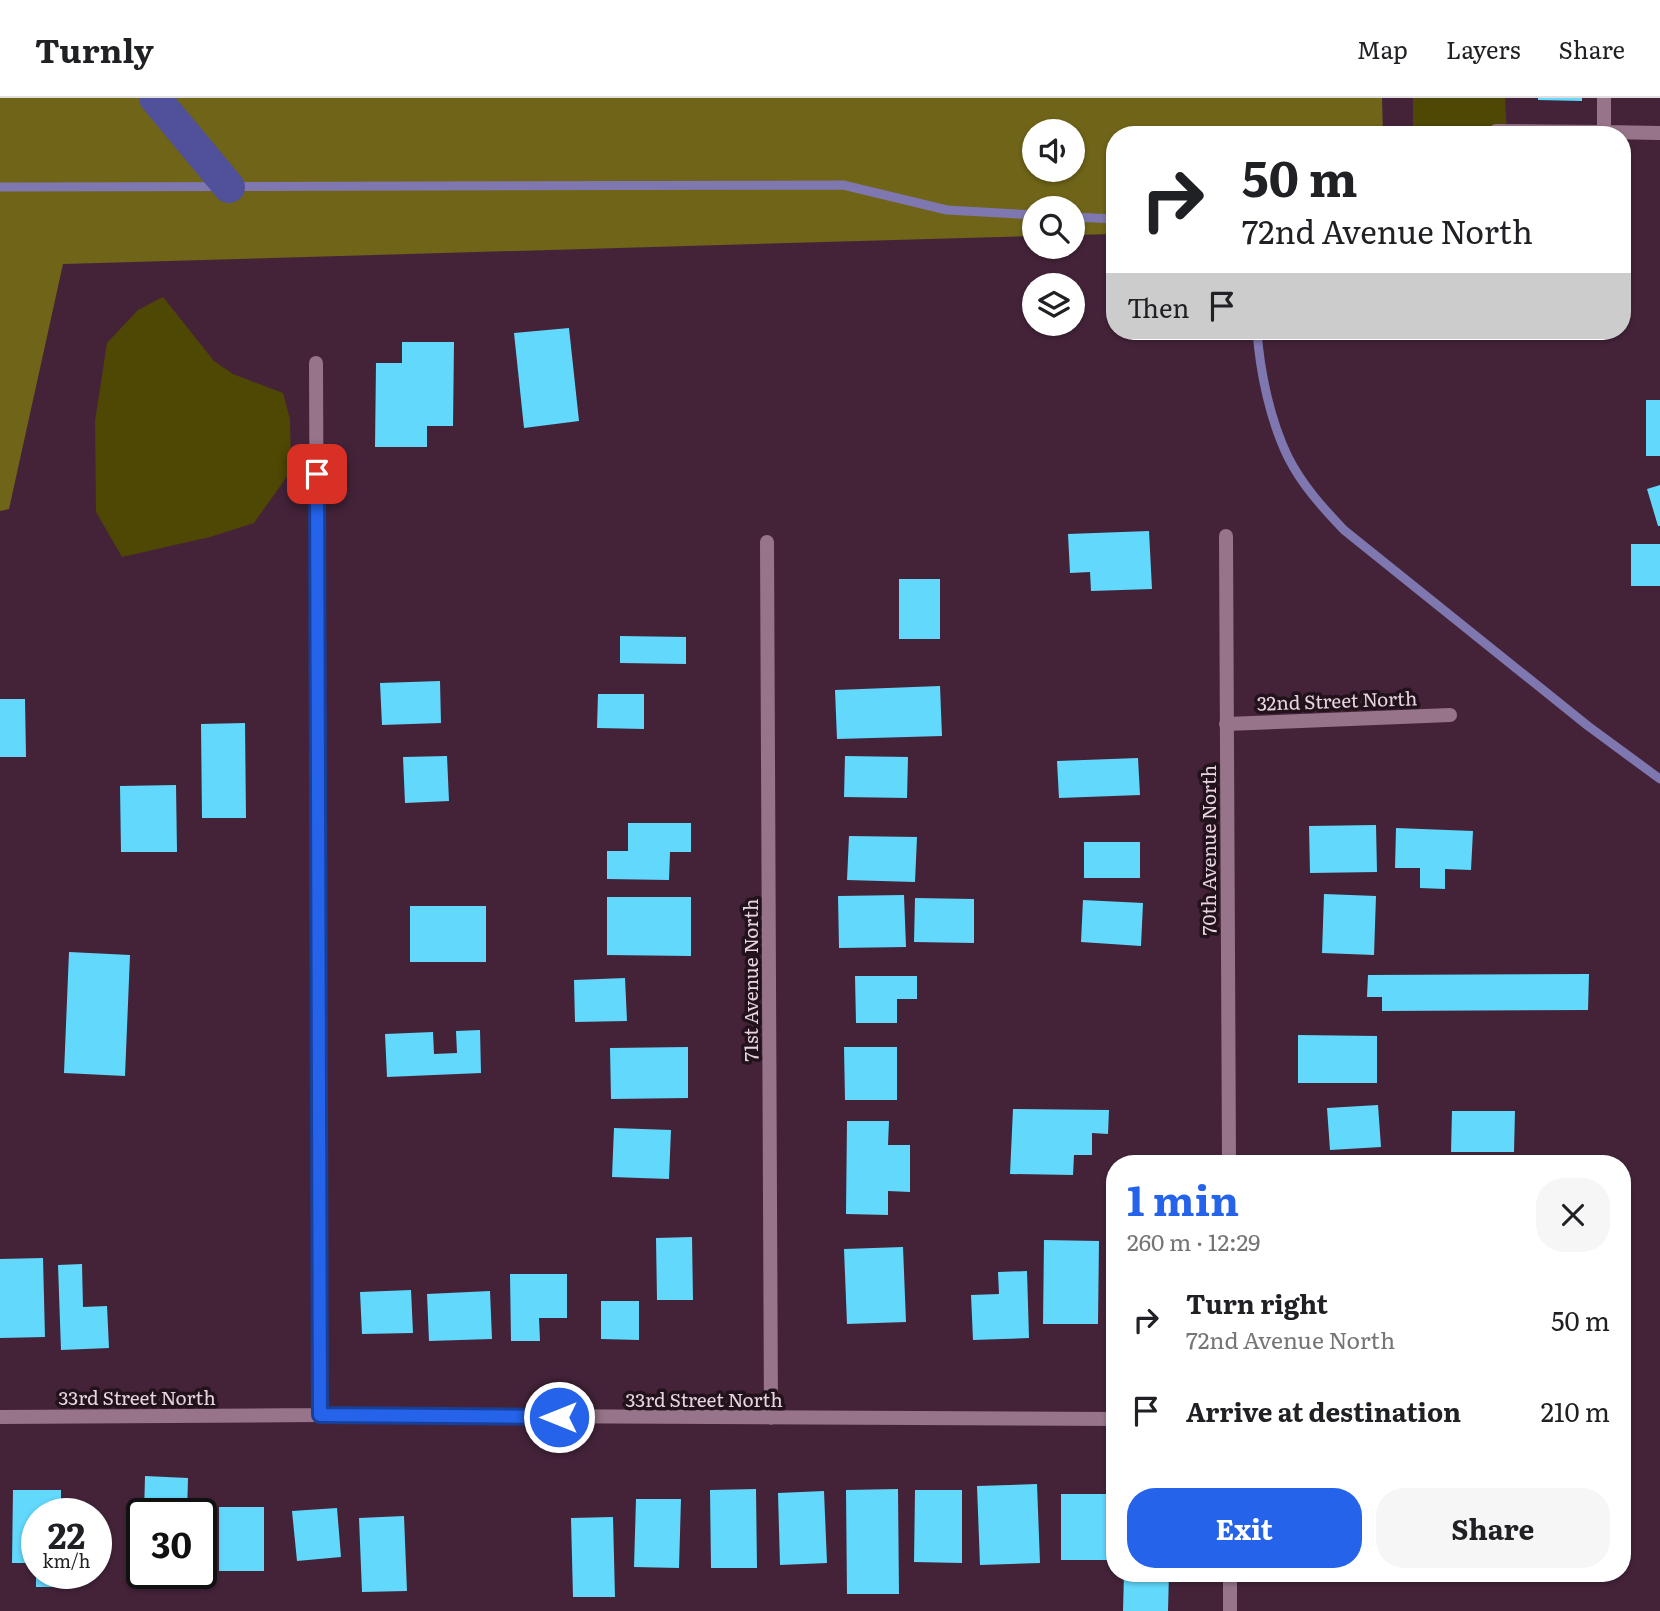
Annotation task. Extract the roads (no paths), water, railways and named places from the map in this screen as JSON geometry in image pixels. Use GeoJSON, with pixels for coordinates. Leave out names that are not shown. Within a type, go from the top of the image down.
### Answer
{"type":"FeatureCollection","features":[{"type":"Feature","properties":{"kind":"street"},"geometry":{"type":"LineString","coordinates":[[1604,98],[1604,126]]}},
{"type":"Feature","properties":{"kind":"street"},"geometry":{"type":"LineString","coordinates":[[1631,132],[1660,132]]}},
{"type":"Feature","properties":{"kind":"street"},"geometry":{"type":"LineString","coordinates":[[316,363],[320,1415]]}},
{"type":"Feature","properties":{"kind":"street","name":"70th Avenue North"},"geometry":{"type":"LineString","coordinates":[[1226,536],[1229,1155]]}},
{"type":"Feature","properties":{"kind":"street","name":"71st Avenue North"},"geometry":{"type":"LineString","coordinates":[[767,542],[771,1419]]}},
{"type":"Feature","properties":{"kind":"street","name":"32nd Street North"},"geometry":{"type":"LineString","coordinates":[[1226,724],[1450,715]]}},
{"type":"Feature","properties":{"kind":"street","name":"33rd Street North"},"geometry":{"type":"LineString","coordinates":[[0,1417],[320,1415],[1106,1419]]}},
{"type":"Feature","properties":{"kind":"street"},"geometry":{"type":"LineString","coordinates":[[1230,1582],[1230,1611]]}},
{"type":"Feature","properties":{"kind":"waterway"},"geometry":{"type":"LineString","coordinates":[[155,98],[229,187]]}},
{"type":"Feature","properties":{"kind":"waterway"},"geometry":{"type":"LineString","coordinates":[[0,187],[843,185],[947,210],[1022,214]]}},
{"type":"Feature","properties":{"kind":"waterway"},"geometry":{"type":"LineString","coordinates":[[1085,218],[1106,219]]}},
{"type":"Feature","properties":{"kind":"waterway"},"geometry":{"type":"LineString","coordinates":[[1258,340],[1267,396],[1282,443],[1300,477],[1328,513],[1344,530],[1588,726],[1660,779]]}}]}
